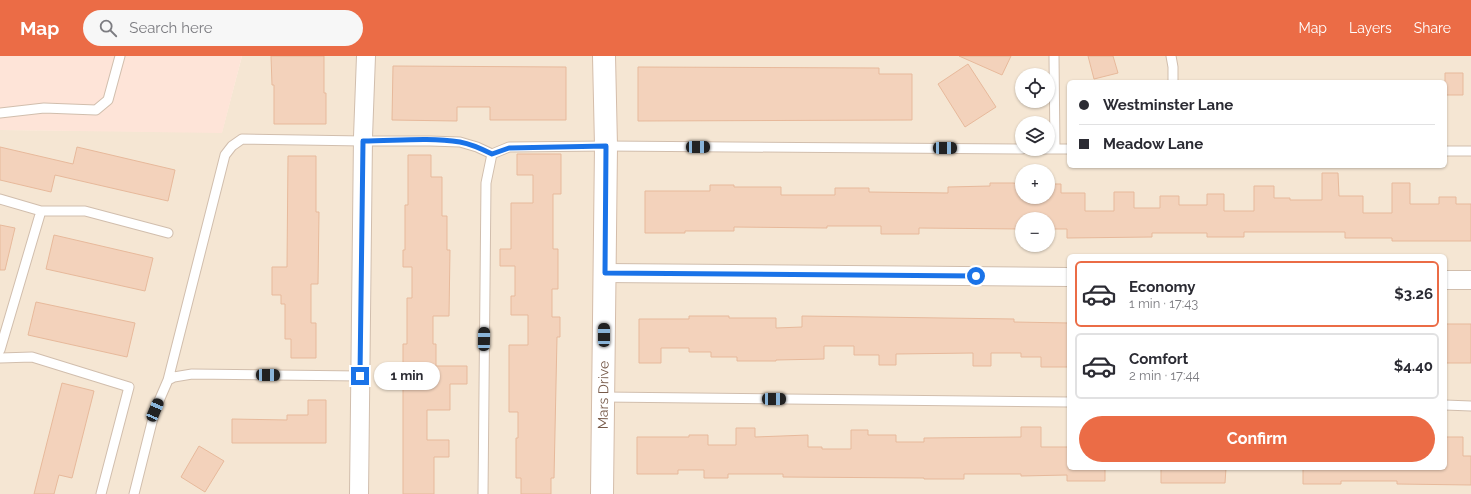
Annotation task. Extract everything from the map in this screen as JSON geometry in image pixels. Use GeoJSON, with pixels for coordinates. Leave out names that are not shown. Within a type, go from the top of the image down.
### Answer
{"type":"FeatureCollection","features":[{"type":"Feature","properties":{"kind":"street"},"geometry":{"type":"LineString","coordinates":[[359,494],[363,141],[366,56]]}},
{"type":"Feature","properties":{"kind":"street","name":"Mars Drive"},"geometry":{"type":"LineString","coordinates":[[602,494],[606,146],[604,56]]}},
{"type":"Feature","properties":{"kind":"street"},"geometry":{"type":"LineString","coordinates":[[605,273],[1067,277]]}},
{"type":"Feature","properties":{"kind":"street"},"geometry":{"type":"LineString","coordinates":[[1447,280],[1471,280]]}},
{"type":"Feature","properties":{"kind":"lane"},"geometry":{"type":"LineString","coordinates":[[0,113],[44,108],[96,110],[108,100],[120,56]]}},
{"type":"Feature","properties":{"kind":"lane"},"geometry":{"type":"LineString","coordinates":[[1054,56],[1055,116]]}},
{"type":"Feature","properties":{"kind":"lane"},"geometry":{"type":"LineString","coordinates":[[1171,56],[1173,80]]}},
{"type":"Feature","properties":{"kind":"lane"},"geometry":{"type":"LineString","coordinates":[[134,494],[155,410],[168,380],[210,209],[226,155],[232,146],[242,139],[363,141],[430,140],[460,142],[492,154],[509,148],[606,146],[1015,149]]}},
{"type":"Feature","properties":{"kind":"lane"},"geometry":{"type":"LineString","coordinates":[[1055,149],[1067,149]]}},
{"type":"Feature","properties":{"kind":"lane"},"geometry":{"type":"LineString","coordinates":[[1447,151],[1471,151]]}},
{"type":"Feature","properties":{"kind":"lane"},"geometry":{"type":"LineString","coordinates":[[483,494],[486,184],[492,154]]}},
{"type":"Feature","properties":{"kind":"lane"},"geometry":{"type":"LineString","coordinates":[[0,199],[41,211],[85,211],[168,233]]}},
{"type":"Feature","properties":{"kind":"lane"},"geometry":{"type":"LineString","coordinates":[[0,350],[41,211]]}},
{"type":"Feature","properties":{"kind":"lane"},"geometry":{"type":"LineString","coordinates":[[0,358],[32,357],[129,387],[101,494]]}},
{"type":"Feature","properties":{"kind":"lane"},"geometry":{"type":"LineString","coordinates":[[168,380],[174,377],[192,374],[360,376]]}},
{"type":"Feature","properties":{"kind":"lane"},"geometry":{"type":"LineString","coordinates":[[604,397],[1067,402]]}},
{"type":"Feature","properties":{"kind":"lane"},"geometry":{"type":"LineString","coordinates":[[1447,406],[1471,406]]}},
{"type":"Feature","properties":{"kind":"shaded area"},"geometry":{"type":"Polygon","coordinates":[[[0,56],[242,56],[222,133],[0,130],[0,56]]]}},
{"type":"Feature","properties":{"kind":"shaded area"},"geometry":{"type":"Polygon","coordinates":[[[242,56],[1471,56],[1471,494],[0,494],[0,130],[222,132],[242,56]]]}},
{"type":"Feature","properties":{"kind":"building"},"geometry":{"type":"Polygon","coordinates":[[[271,56],[324,56],[326,124],[274,124],[274,85],[272,85],[271,56]]]}},
{"type":"Feature","properties":{"kind":"building"},"geometry":{"type":"Polygon","coordinates":[[[959,56],[1011,56],[1002,75],[959,56]]]}},
{"type":"Feature","properties":{"kind":"building"},"geometry":{"type":"Polygon","coordinates":[[[1088,56],[1113,56],[1118,73],[1094,79],[1088,56]]]}},
{"type":"Feature","properties":{"kind":"building"},"geometry":{"type":"Polygon","coordinates":[[[968,64],[996,107],[965,127],[938,84],[968,64]]]}},
{"type":"Feature","properties":{"kind":"building"},"geometry":{"type":"Polygon","coordinates":[[[393,66],[566,67],[566,120],[490,120],[490,107],[457,107],[457,121],[392,120],[393,66]]]}},
{"type":"Feature","properties":{"kind":"building"},"geometry":{"type":"Polygon","coordinates":[[[638,67],[879,68],[879,74],[912,74],[912,120],[638,121],[638,67]]]}},
{"type":"Feature","properties":{"kind":"building"},"geometry":{"type":"Polygon","coordinates":[[[1445,73],[1463,73],[1463,95],[1447,95],[1447,80],[1445,80],[1445,73]]]}},
{"type":"Feature","properties":{"kind":"building"},"geometry":{"type":"Polygon","coordinates":[[[0,147],[73,164],[77,147],[175,170],[168,201],[55,175],[51,192],[0,180],[0,147]]]}},
{"type":"Feature","properties":{"kind":"building"},"geometry":{"type":"Polygon","coordinates":[[[517,154],[561,154],[561,194],[553,194],[553,249],[558,249],[558,289],[552,289],[552,317],[560,317],[560,337],[557,337],[554,478],[551,478],[551,494],[521,494],[521,478],[516,478],[516,438],[518,438],[518,412],[509,412],[509,345],[528,345],[528,315],[511,315],[511,296],[515,296],[515,266],[500,266],[500,249],[511,249],[511,203],[533,203],[533,175],[517,175],[517,154]]]}},
{"type":"Feature","properties":{"kind":"building"},"geometry":{"type":"Polygon","coordinates":[[[408,155],[431,155],[431,177],[442,177],[442,216],[447,216],[447,250],[450,250],[449,316],[433,316],[433,344],[436,344],[436,366],[467,366],[467,384],[450,384],[450,410],[427,410],[427,440],[449,440],[449,457],[434,457],[434,494],[403,494],[403,344],[407,344],[407,298],[412,298],[412,267],[403,267],[403,250],[405,250],[405,205],[408,205],[408,155]]]}},
{"type":"Feature","properties":{"kind":"building"},"geometry":{"type":"Polygon","coordinates":[[[288,156],[316,156],[316,212],[319,212],[318,284],[311,284],[311,323],[316,323],[316,358],[291,358],[291,339],[285,339],[285,304],[281,304],[281,295],[272,295],[272,267],[287,267],[288,156]]]}},
{"type":"Feature","properties":{"kind":"building"},"geometry":{"type":"Polygon","coordinates":[[[1322,173],[1338,173],[1339,196],[1363,196],[1363,213],[1392,213],[1392,183],[1410,183],[1410,204],[1439,204],[1439,197],[1456,197],[1456,204],[1471,204],[1471,241],[1392,241],[1392,238],[1345,238],[1345,232],[1244,232],[1244,237],[1207,237],[1207,233],[1152,233],[1152,237],[1067,238],[1067,229],[1055,229],[1055,212],[1015,212],[1015,229],[919,228],[919,234],[881,234],[881,226],[827,226],[827,228],[734,227],[734,231],[645,233],[645,191],[710,191],[710,185],[734,185],[734,187],[781,187],[781,195],[835,195],[835,188],[869,188],[869,192],[948,193],[948,187],[990,186],[990,183],[1013,183],[1015,183],[1015,204],[1055,204],[1055,184],[1061,184],[1061,193],[1085,193],[1085,211],[1114,211],[1114,192],[1134,192],[1134,208],[1160,208],[1160,196],[1179,196],[1179,205],[1207,205],[1207,194],[1224,194],[1224,211],[1254,211],[1254,186],[1274,186],[1274,198],[1290,198],[1290,200],[1322,200],[1322,173]]]}},
{"type":"Feature","properties":{"kind":"building"},"geometry":{"type":"Polygon","coordinates":[[[0,225],[15,228],[5,270],[0,270],[0,225]]]}},
{"type":"Feature","properties":{"kind":"building"},"geometry":{"type":"Polygon","coordinates":[[[54,235],[153,258],[145,291],[46,269],[54,235]]]}},
{"type":"Feature","properties":{"kind":"building"},"geometry":{"type":"Polygon","coordinates":[[[36,302],[135,323],[127,357],[28,335],[36,302]]]}},
{"type":"Feature","properties":{"kind":"building"},"geometry":{"type":"Polygon","coordinates":[[[689,316],[776,318],[776,328],[802,327],[802,316],[1014,319],[1014,322],[1067,323],[1067,367],[1041,367],[1041,357],[1021,357],[1021,353],[991,353],[991,366],[973,366],[973,353],[896,354],[896,365],[879,365],[879,355],[854,355],[854,346],[824,346],[824,359],[776,361],[737,361],[737,357],[711,357],[711,352],[689,352],[689,348],[661,348],[661,363],[639,363],[639,319],[689,319],[689,316]]]}},
{"type":"Feature","properties":{"kind":"building"},"geometry":{"type":"Polygon","coordinates":[[[1447,324],[1471,324],[1471,363],[1447,363],[1447,324]]]}},
{"type":"Feature","properties":{"kind":"building"},"geometry":{"type":"Polygon","coordinates":[[[62,383],[94,391],[72,478],[59,475],[54,494],[34,494],[62,383]]]}},
{"type":"Feature","properties":{"kind":"building"},"geometry":{"type":"Polygon","coordinates":[[[308,400],[326,400],[326,443],[232,443],[232,419],[287,420],[287,415],[308,415],[308,400]]]}},
{"type":"Feature","properties":{"kind":"building"},"geometry":{"type":"Polygon","coordinates":[[[1021,427],[1041,427],[1041,447],[1067,447],[1067,470],[1105,470],[1105,481],[1067,481],[1067,475],[1021,476],[1021,474],[964,474],[964,479],[924,479],[783,477],[783,474],[728,474],[728,478],[704,478],[704,470],[678,470],[678,474],[637,474],[637,437],[689,437],[689,435],[708,435],[708,445],[736,445],[736,428],[755,428],[755,437],[808,435],[808,447],[822,447],[822,449],[851,449],[851,430],[868,430],[868,435],[896,435],[896,442],[924,442],[924,438],[1021,437],[1021,427]]]}},
{"type":"Feature","properties":{"kind":"building"},"geometry":{"type":"Polygon","coordinates":[[[1447,437],[1463,437],[1463,456],[1471,456],[1471,485],[1397,484],[1397,481],[1341,481],[1341,484],[1303,484],[1303,470],[1447,470],[1447,437]]]}},
{"type":"Feature","properties":{"kind":"building"},"geometry":{"type":"Polygon","coordinates":[[[199,446],[224,461],[205,492],[181,477],[199,446]]]}},
{"type":"Feature","properties":{"kind":"building"},"geometry":{"type":"Polygon","coordinates":[[[1161,470],[1226,470],[1225,483],[1161,483],[1161,470]]]}},
{"type":"Feature","properties":{"kind":"route"},"geometry":{"type":"LineString","coordinates":[[360,376],[363,141],[430,140],[460,142],[492,154],[509,148],[606,146],[605,273],[976,276]]}}]}
